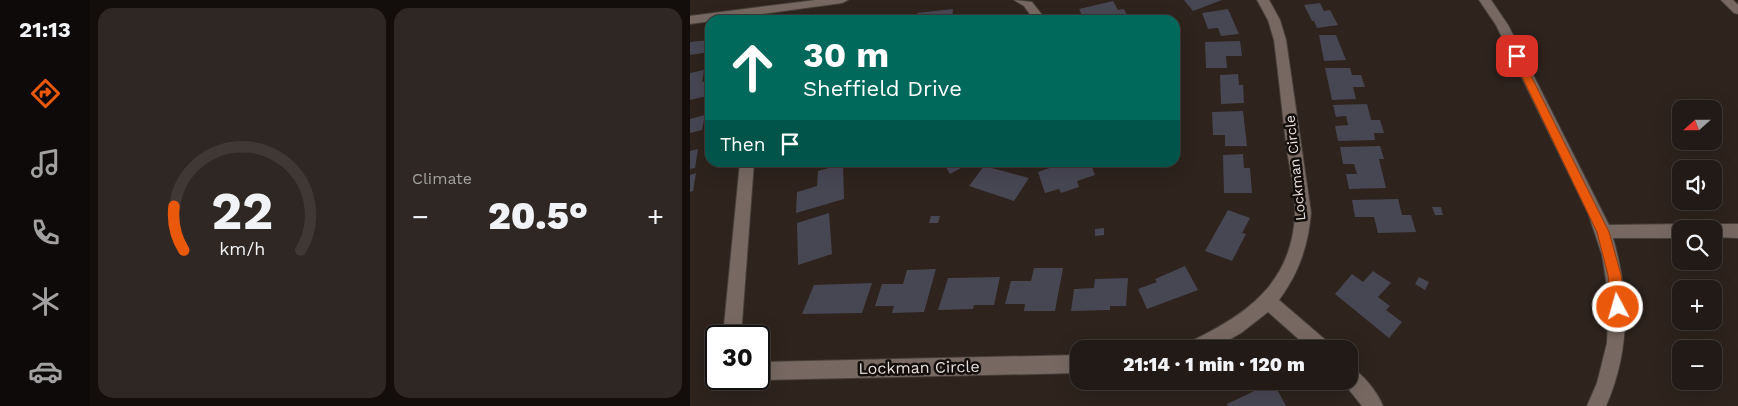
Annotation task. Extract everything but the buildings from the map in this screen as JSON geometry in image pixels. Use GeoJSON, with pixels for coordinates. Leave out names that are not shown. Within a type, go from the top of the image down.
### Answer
{"type":"FeatureCollection","features":[{"type":"Feature","properties":{"kind":"street"},"geometry":{"type":"LineString","coordinates":[[728,15],[842,0]]}},
{"type":"Feature","properties":{"kind":"street"},"geometry":{"type":"LineString","coordinates":[[1020,0],[1028,4],[1036,15]]}},
{"type":"Feature","properties":{"kind":"street","name":"Lockman Circle"},"geometry":{"type":"LineString","coordinates":[[1211,340],[1227,332],[1269,302],[1286,274],[1297,250],[1302,213],[1280,40],[1274,20],[1263,0]]}},
{"type":"Feature","properties":{"kind":"street"},"geometry":{"type":"LineString","coordinates":[[1485,0],[1502,25],[1603,232],[1614,275],[1618,307],[1617,343],[1608,380],[1596,406]]}},
{"type":"Feature","properties":{"kind":"street"},"geometry":{"type":"LineString","coordinates":[[1727,0],[1738,11]]}},
{"type":"Feature","properties":{"kind":"street"},"geometry":{"type":"LineString","coordinates":[[690,20],[705,18]]}},
{"type":"Feature","properties":{"kind":"street"},"geometry":{"type":"LineString","coordinates":[[733,325],[747,167]]}},
{"type":"Feature","properties":{"kind":"street"},"geometry":{"type":"LineString","coordinates":[[1722,231],[1738,231]]}},
{"type":"Feature","properties":{"kind":"street"},"geometry":{"type":"LineString","coordinates":[[1603,232],[1672,232]]}},
{"type":"Feature","properties":{"kind":"street"},"geometry":{"type":"LineString","coordinates":[[1269,302],[1313,340]]}},
{"type":"Feature","properties":{"kind":"street","name":"Lockman Circle"},"geometry":{"type":"LineString","coordinates":[[770,371],[1070,364]]}},
{"type":"Feature","properties":{"kind":"street"},"geometry":{"type":"LineString","coordinates":[[1358,387],[1374,406]]}},
{"type":"Feature","properties":{"kind":"route"},"geometry":{"type":"LineString","coordinates":[[1517,56],[1603,232],[1614,275],[1618,307]]}}]}
